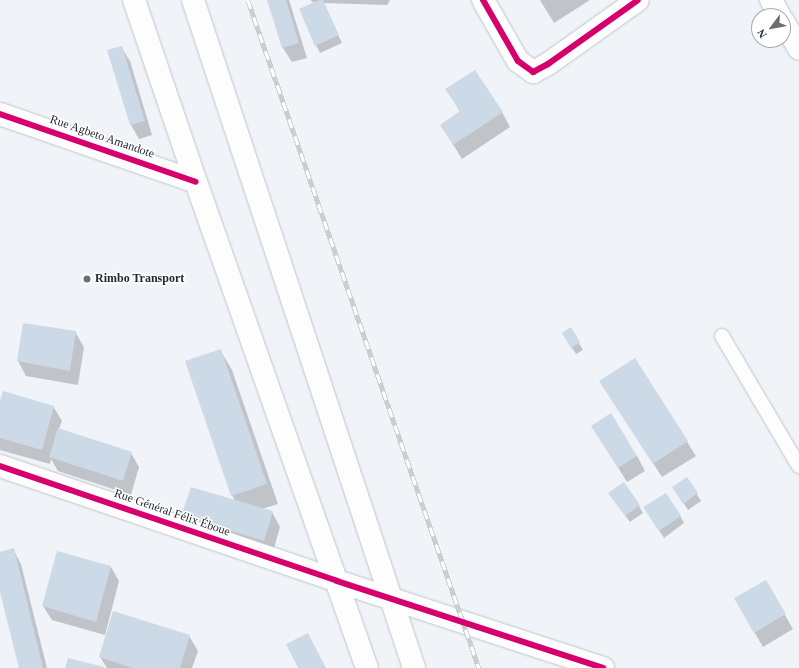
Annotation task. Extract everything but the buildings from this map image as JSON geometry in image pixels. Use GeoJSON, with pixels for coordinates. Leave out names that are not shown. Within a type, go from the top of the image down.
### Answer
{"type":"FeatureCollection","features":[{"type":"Feature","properties":{"kind":"main road"},"geometry":{"type":"LineString","coordinates":[[134,0],[196,182],[367,668]]}},
{"type":"Feature","properties":{"kind":"main road"},"geometry":{"type":"LineString","coordinates":[[193,0],[414,668]]}},
{"type":"Feature","properties":{"kind":"main road"},"geometry":{"type":"LineString","coordinates":[[483,0],[518,61],[533,72],[548,64],[638,0]]}},
{"type":"Feature","properties":{"kind":"main road"},"geometry":{"type":"LineString","coordinates":[[791,36],[799,49]]}},
{"type":"Feature","properties":{"kind":"main road","name":"Rue Agbeto Amandote"},"geometry":{"type":"LineString","coordinates":[[0,114],[196,182]]}},
{"type":"Feature","properties":{"kind":"main road","name":"Rue Général Félix Éboue"},"geometry":{"type":"LineString","coordinates":[[0,466],[337,581],[602,668]]}},
{"type":"Feature","properties":{"kind":"lane"},"geometry":{"type":"LineString","coordinates":[[722,336],[799,466]]}},
{"type":"Feature","properties":{"kind":"railway"},"geometry":{"type":"LineString","coordinates":[[248,0],[479,668]]}},
{"type":"Feature","properties":{"kind":"cycle path"},"geometry":{"type":"LineString","coordinates":[[483,0],[518,61],[533,72],[548,64],[638,0]]}},
{"type":"Feature","properties":{"kind":"cycle path"},"geometry":{"type":"LineString","coordinates":[[0,114],[196,182]]}},
{"type":"Feature","properties":{"kind":"cycle path"},"geometry":{"type":"LineString","coordinates":[[0,466],[337,581],[603,668]]}},
{"type":"Feature","properties":{"kind":"place","name":"Rimbo Transport"},"geometry":{"type":"Point","coordinates":[87,279]}}]}
